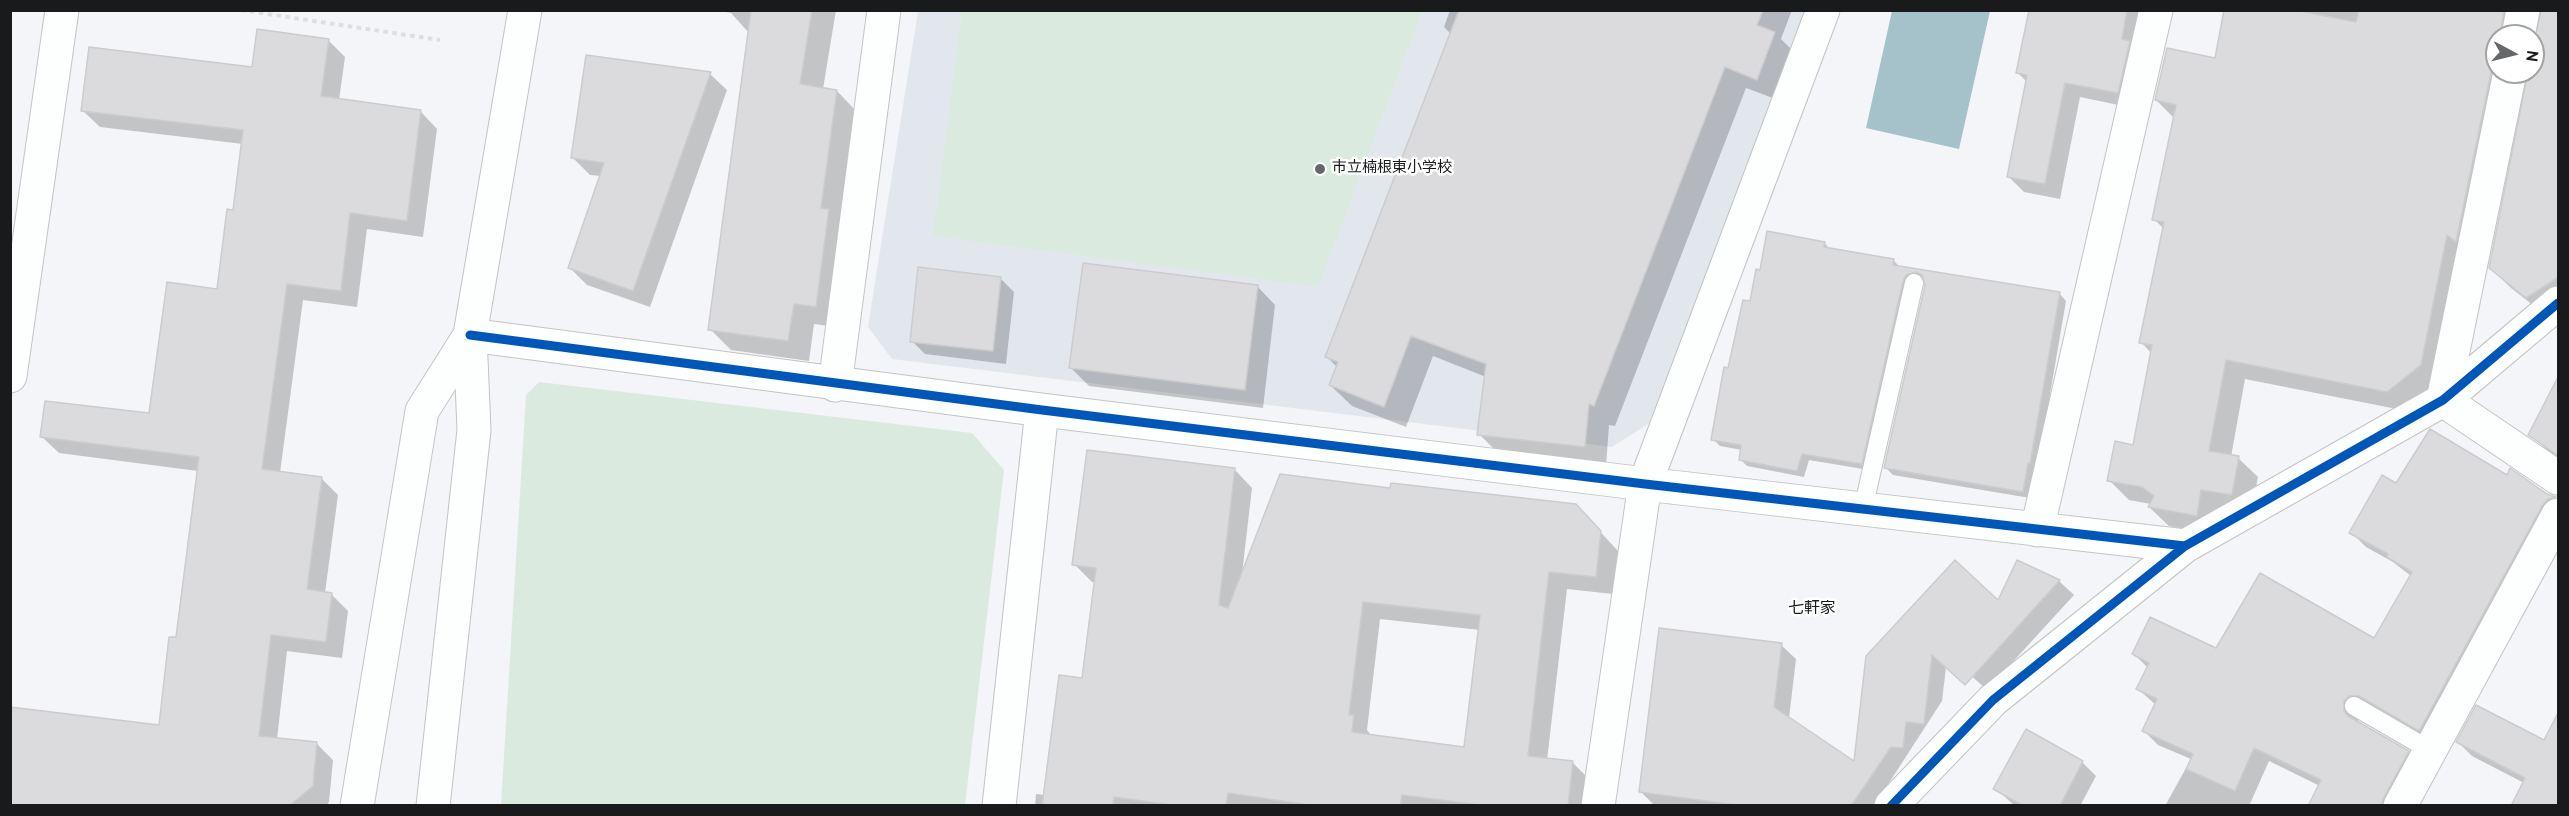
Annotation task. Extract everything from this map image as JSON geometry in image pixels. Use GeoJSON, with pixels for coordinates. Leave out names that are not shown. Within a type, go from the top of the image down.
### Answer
{"type":"FeatureCollection","features":[{"type":"Feature","properties":{"kind":"street"},"geometry":{"type":"LineString","coordinates":[[10,376],[62,10]]}},
{"type":"Feature","properties":{"kind":"street"},"geometry":{"type":"LineString","coordinates":[[433,806],[474,430],[471,335],[525,10]]}},
{"type":"Feature","properties":{"kind":"street"},"geometry":{"type":"LineString","coordinates":[[835,385],[884,10]]}},
{"type":"Feature","properties":{"kind":"street"},"geometry":{"type":"LineString","coordinates":[[1598,806],[1645,484],[1823,10]]}},
{"type":"Feature","properties":{"kind":"street"},"geometry":{"type":"LineString","coordinates":[[2037,530],[2156,10]]}},
{"type":"Feature","properties":{"kind":"street"},"geometry":{"type":"LineString","coordinates":[[2443,400],[2508,84]]}},
{"type":"Feature","properties":{"kind":"street"},"geometry":{"type":"LineString","coordinates":[[1892,806],[1993,700],[2185,546],[2443,400],[2559,303]]}},
{"type":"Feature","properties":{"kind":"street"},"geometry":{"type":"LineString","coordinates":[[471,335],[835,385],[1645,484],[2185,546]]}},
{"type":"Feature","properties":{"kind":"street"},"geometry":{"type":"LineString","coordinates":[[357,806],[422,411],[471,335]]}},
{"type":"Feature","properties":{"kind":"street"},"geometry":{"type":"LineString","coordinates":[[2443,400],[2559,478]]}},
{"type":"Feature","properties":{"kind":"street"},"geometry":{"type":"LineString","coordinates":[[999,806],[1042,410]]}},
{"type":"Feature","properties":{"kind":"street"},"geometry":{"type":"LineString","coordinates":[[2400,806],[2559,515]]}},
{"type":"Feature","properties":{"kind":"lane"},"geometry":{"type":"LineString","coordinates":[[1863,509],[1914,282]]}},
{"type":"Feature","properties":{"kind":"lane"},"geometry":{"type":"LineString","coordinates":[[2354,706],[2430,750]]}},
{"type":"Feature","properties":{"kind":"path"},"geometry":{"type":"LineString","coordinates":[[241,10],[440,40]]}},
{"type":"Feature","properties":{"kind":"shaded area"},"geometry":{"type":"Polygon","coordinates":[[[962,10],[1422,11],[1318,287],[933,236],[962,10]]]}},
{"type":"Feature","properties":{"kind":"shaded area","name":"市立楠根東小学校"},"geometry":{"type":"Polygon","coordinates":[[[918,11],[1807,11],[1651,422],[1612,447],[892,359],[868,327],[918,11]]]}},
{"type":"Feature","properties":{"kind":"shaded area"},"geometry":{"type":"Polygon","coordinates":[[[539,382],[972,433],[1004,470],[965,805],[501,805],[526,395],[539,382]]]}},
{"type":"Feature","properties":{"kind":"water"},"geometry":{"type":"Polygon","coordinates":[[[1892,11],[1990,11],[1959,149],[1866,128],[1892,11]]]}},
{"type":"Feature","properties":{"kind":"building"},"geometry":{"type":"Polygon","coordinates":[[[751,10],[812,10],[800,84],[837,90],[821,208],[829,209],[816,307],[794,304],[788,341],[708,330],[751,10]]]}},
{"type":"Feature","properties":{"kind":"building"},"geometry":{"type":"Polygon","coordinates":[[[1459,10],[1763,10],[1757,25],[1775,32],[1757,80],[1725,67],[1594,406],[1589,404],[1585,447],[1477,435],[1486,364],[1411,336],[1384,407],[1329,385],[1338,362],[1325,357],[1459,10]]]}},
{"type":"Feature","properties":{"kind":"building"},"geometry":{"type":"Polygon","coordinates":[[[2029,10],[2127,10],[2122,39],[2130,41],[2118,93],[2065,83],[2045,184],[2007,177],[2027,75],[2016,73],[2029,10]]]}},
{"type":"Feature","properties":{"kind":"building"},"geometry":{"type":"Polygon","coordinates":[[[2224,10],[2295,10],[2356,22],[2359,10],[2504,10],[2502,24],[2485,24],[2485,84],[2489,84],[2456,242],[2447,235],[2421,365],[2387,392],[2226,360],[2209,451],[2239,456],[2232,495],[2201,490],[2197,516],[2148,507],[2154,496],[2142,487],[2107,481],[2115,441],[2133,445],[2152,345],[2139,343],[2164,222],[2152,220],[2176,105],[2155,100],[2167,48],[2215,58],[2224,10]]]}},
{"type":"Feature","properties":{"kind":"building"},"geometry":{"type":"Polygon","coordinates":[[[2541,10],[2559,10],[2559,277],[2526,298],[2489,268],[2526,84],[2545,84],[2545,24],[2538,24],[2541,10]]]}},
{"type":"Feature","properties":{"kind":"building"},"geometry":{"type":"Polygon","coordinates":[[[257,29],[329,39],[321,96],[421,110],[407,221],[350,213],[341,291],[287,284],[262,469],[322,477],[307,589],[332,593],[326,642],[271,635],[259,736],[317,742],[313,786],[289,806],[10,806],[10,707],[159,725],[169,637],[176,637],[199,457],[40,437],[45,401],[149,413],[167,282],[217,289],[227,209],[233,210],[243,130],[81,111],[89,47],[252,67],[257,29]]]}},
{"type":"Feature","properties":{"kind":"building"},"geometry":{"type":"Polygon","coordinates":[[[586,55],[711,72],[633,291],[568,268],[604,163],[571,158],[586,55]]]}},
{"type":"Feature","properties":{"kind":"building"},"geometry":{"type":"Polygon","coordinates":[[[1767,231],[1825,242],[1824,247],[1894,259],[1893,265],[2060,292],[2023,492],[1884,468],[1925,285],[1922,275],[1916,272],[1906,275],[1903,281],[1862,464],[1802,454],[1797,471],[1739,460],[1741,445],[1711,440],[1724,367],[1728,368],[1743,300],[1750,301],[1756,269],[1760,270],[1767,231]]]}},
{"type":"Feature","properties":{"kind":"building"},"geometry":{"type":"Polygon","coordinates":[[[1083,263],[1258,285],[1245,390],[1069,368],[1083,263]]]}},
{"type":"Feature","properties":{"kind":"building"},"geometry":{"type":"Polygon","coordinates":[[[918,267],[1001,277],[993,351],[910,342],[918,267]]]}},
{"type":"Feature","properties":{"kind":"building"},"geometry":{"type":"Polygon","coordinates":[[[2559,375],[2559,456],[2528,435],[2559,375]]]}},
{"type":"Feature","properties":{"kind":"building"},"geometry":{"type":"Polygon","coordinates":[[[2430,429],[2507,475],[2510,468],[2547,494],[2556,497],[2548,499],[2542,506],[2419,731],[2359,696],[2349,696],[2344,701],[2344,711],[2348,716],[2409,751],[2381,806],[2308,806],[2321,780],[2254,748],[2235,791],[2186,769],[2193,754],[2142,731],[2157,699],[2136,689],[2149,663],[2132,654],[2150,617],[2216,648],[2260,573],[2374,638],[2412,572],[2387,557],[2388,554],[2349,533],[2382,475],[2396,483],[2430,429]]]}},
{"type":"Feature","properties":{"kind":"building"},"geometry":{"type":"Polygon","coordinates":[[[1087,450],[1235,468],[1219,605],[1228,608],[1280,474],[1390,488],[1391,483],[1576,504],[1601,531],[1596,577],[1549,572],[1528,756],[1573,761],[1568,806],[1487,806],[1402,795],[1400,806],[1316,806],[1228,793],[1226,806],[1178,806],[1114,797],[1113,806],[1042,806],[1059,675],[1082,678],[1096,568],[1072,565],[1087,450]],[[1363,602],[1349,715],[1354,715],[1352,732],[1464,747],[1480,615],[1363,602]]]}},
{"type":"Feature","properties":{"kind":"building"},"geometry":{"type":"Polygon","coordinates":[[[1955,560],[1998,600],[2017,560],[2060,580],[1965,685],[1932,655],[1924,724],[1906,722],[1903,748],[1891,747],[1851,806],[1743,806],[1639,792],[1659,628],[1782,643],[1774,707],[1854,761],[1866,656],[1955,560]]]}},
{"type":"Feature","properties":{"kind":"building"},"geometry":{"type":"Polygon","coordinates":[[[2476,705],[2544,740],[2559,711],[2559,806],[2511,806],[2525,778],[2456,742],[2476,705]]]}},
{"type":"Feature","properties":{"kind":"building"},"geometry":{"type":"Polygon","coordinates":[[[2026,729],[2083,761],[2060,806],[2024,806],[1993,789],[2026,729]]]}},
{"type":"Feature","properties":{"kind":"cycle path"},"geometry":{"type":"LineString","coordinates":[[1891,806],[1993,700],[2185,546],[2443,400],[2558,303]]}},
{"type":"Feature","properties":{"kind":"cycle path"},"geometry":{"type":"LineString","coordinates":[[470,335],[1042,410],[1645,484],[2185,546]]}},
{"type":"Feature","properties":{"kind":"place","name":"市立楠根東小学校"},"geometry":{"type":"Point","coordinates":[1320,169]}},
{"type":"Feature","properties":{"kind":"district","name":"七軒家"},"geometry":{"type":"Point","coordinates":[1812,610]}}]}
